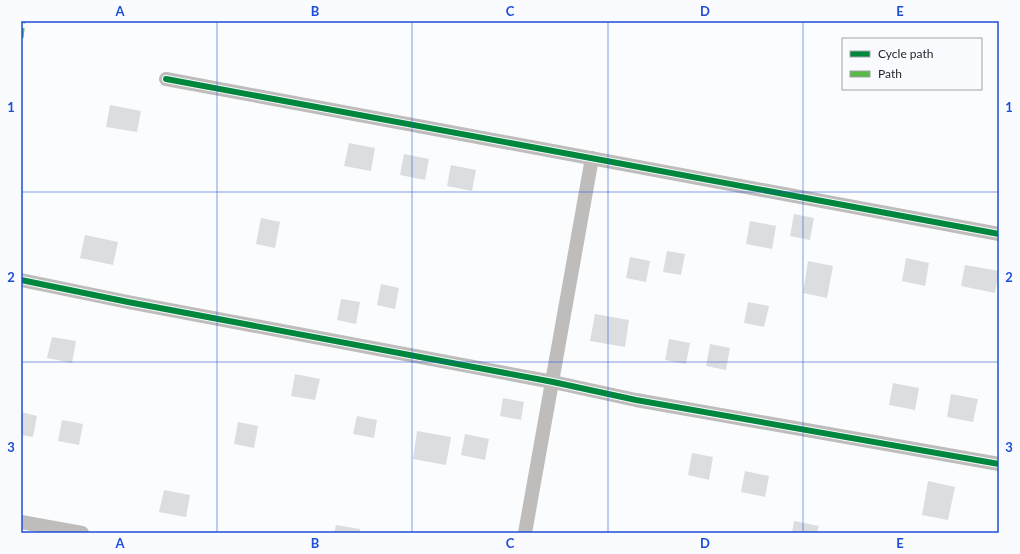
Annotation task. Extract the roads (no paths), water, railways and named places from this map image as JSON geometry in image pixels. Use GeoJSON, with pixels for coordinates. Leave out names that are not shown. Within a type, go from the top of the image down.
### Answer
{"type":"FeatureCollection","features":[{"type":"Feature","properties":{"kind":"street"},"geometry":{"type":"LineString","coordinates":[[166,79],[999,234]]}},
{"type":"Feature","properties":{"kind":"street"},"geometry":{"type":"LineString","coordinates":[[525,533],[592,158]]}},
{"type":"Feature","properties":{"kind":"street"},"geometry":{"type":"LineString","coordinates":[[21,280],[136,304],[553,382],[636,400],[999,464]]}},
{"type":"Feature","properties":{"kind":"street"},"geometry":{"type":"LineString","coordinates":[[21,522],[82,533]]}}]}
